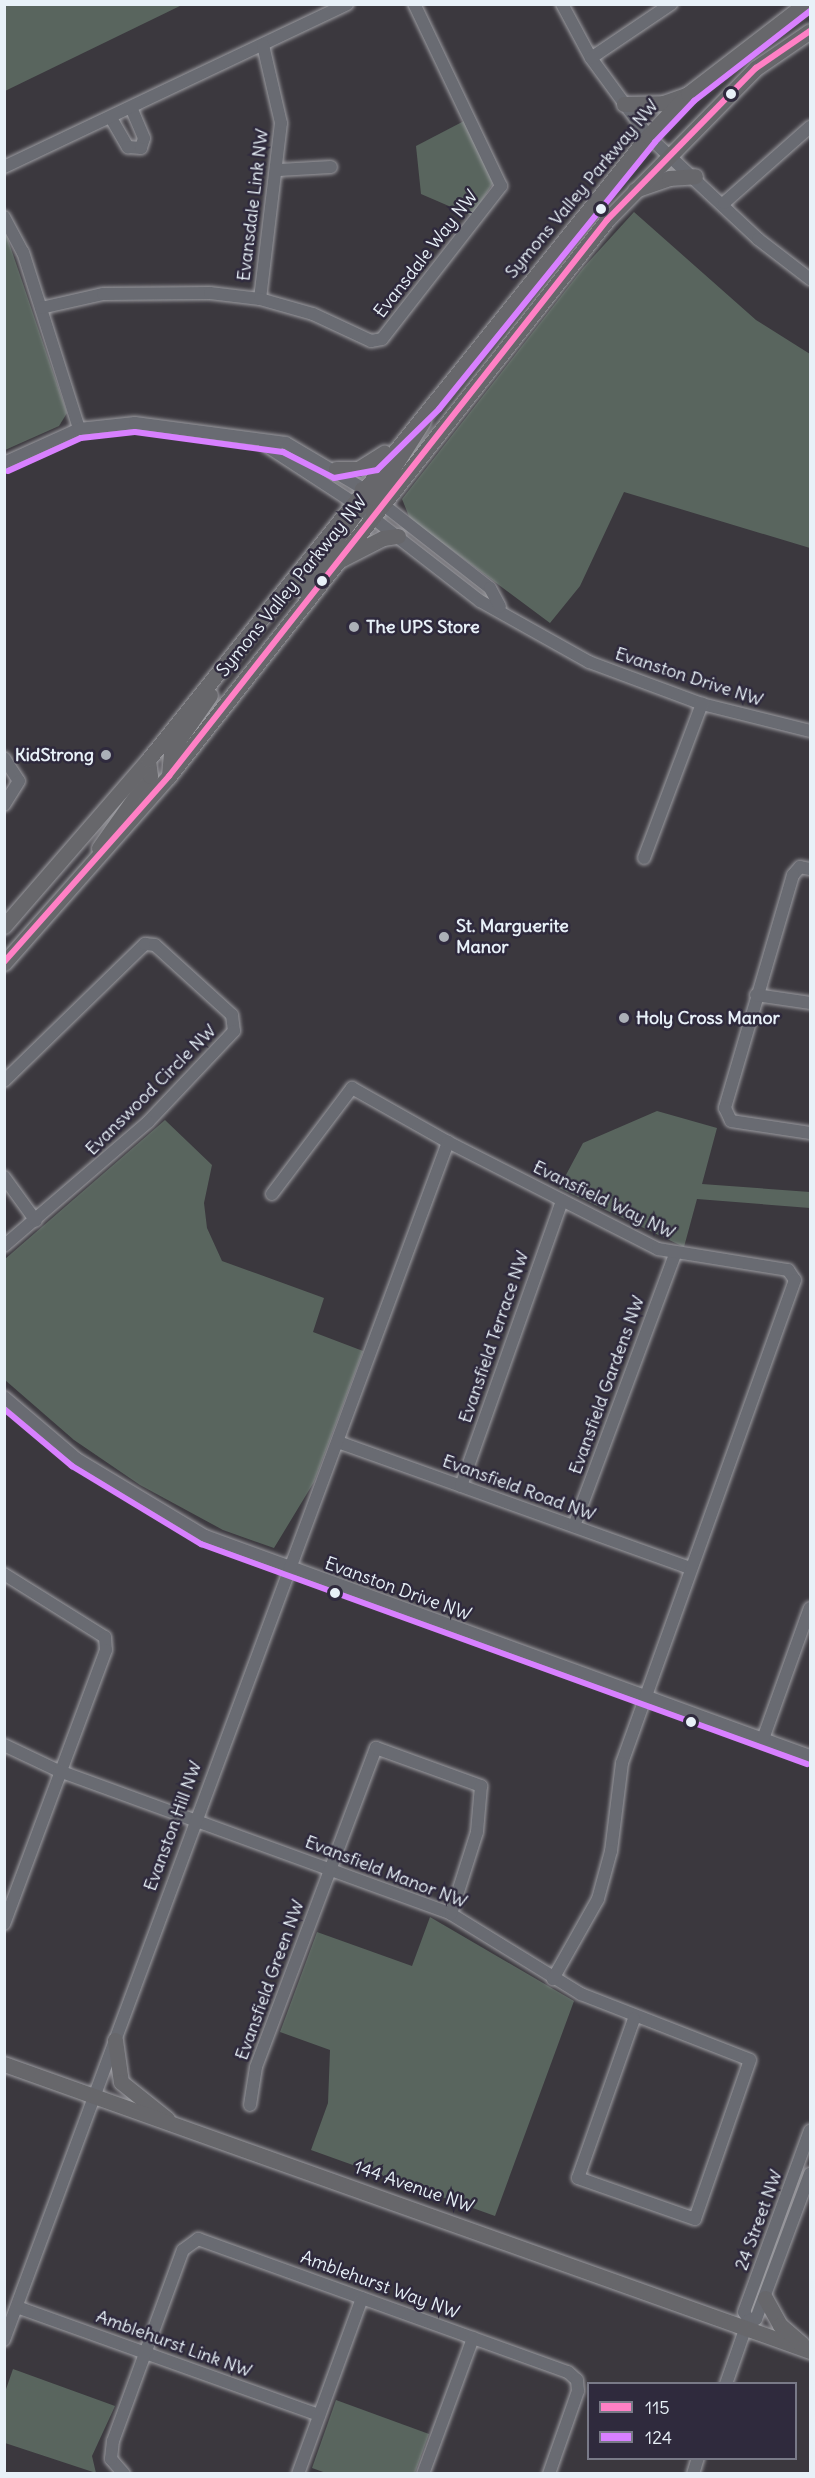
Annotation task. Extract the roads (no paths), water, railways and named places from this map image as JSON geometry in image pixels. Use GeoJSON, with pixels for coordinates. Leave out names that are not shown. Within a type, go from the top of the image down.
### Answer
{"type":"FeatureCollection","features":[{"type":"Feature","properties":{"kind":"main road","name":"Symons Valley Parkway NW"},"geometry":{"type":"LineString","coordinates":[[362,488],[648,135],[688,94],[806,4]]}},
{"type":"Feature","properties":{"kind":"main road","name":"Symons Valley Parkway NW"},"geometry":{"type":"LineString","coordinates":[[378,501],[666,154],[756,68],[810,31]]}},
{"type":"Feature","properties":{"kind":"main road"},"geometry":{"type":"LineString","coordinates":[[624,104],[663,103],[688,94]]}},
{"type":"Feature","properties":{"kind":"main road"},"geometry":{"type":"LineString","coordinates":[[633,192],[669,178],[695,176]]}},
{"type":"Feature","properties":{"kind":"main road"},"geometry":{"type":"LineString","coordinates":[[373,517],[378,501],[432,403]]}},
{"type":"Feature","properties":{"kind":"main road"},"geometry":{"type":"LineString","coordinates":[[336,469],[358,469],[396,444]]}},
{"type":"Feature","properties":{"kind":"main road"},"geometry":{"type":"LineString","coordinates":[[296,608],[296,597],[356,504],[362,488]]}},
{"type":"Feature","properties":{"kind":"main road","name":"Symons Valley Parkway NW"},"geometry":{"type":"LineString","coordinates":[[4,926],[148,760],[249,630],[356,504]]}},
{"type":"Feature","properties":{"kind":"main road","name":"Symons Valley Parkway NW"},"geometry":{"type":"LineString","coordinates":[[4,963],[84,877],[168,776],[296,608],[373,517]]}},
{"type":"Feature","properties":{"kind":"main road"},"geometry":{"type":"LineString","coordinates":[[336,562],[383,538],[398,536]]}},
{"type":"Feature","properties":{"kind":"main road"},"geometry":{"type":"LineString","coordinates":[[168,776],[171,751],[249,630]]}},
{"type":"Feature","properties":{"kind":"main road"},"geometry":{"type":"LineString","coordinates":[[84,877],[104,836],[150,776],[148,760]]}},
{"type":"Feature","properties":{"kind":"main road"},"geometry":{"type":"LineString","coordinates":[[115,2040],[121,2082],[174,2125]]}},
{"type":"Feature","properties":{"kind":"main road","name":"144 Avenue NW"},"geometry":{"type":"LineString","coordinates":[[4,2064],[747,2323],[810,2350]]}},
{"type":"Feature","properties":{"kind":"main road"},"geometry":{"type":"LineString","coordinates":[[765,2298],[780,2325],[810,2350]]}},
{"type":"Feature","properties":{"kind":"street"},"geometry":{"type":"LineString","coordinates":[[4,167],[347,4]]}},
{"type":"Feature","properties":{"kind":"street","name":"Evansdale Way NW"},"geometry":{"type":"LineString","coordinates":[[41,308],[149,290],[260,299],[313,314],[371,341],[382,339],[497,193],[501,180],[414,4]]}},
{"type":"Feature","properties":{"kind":"street"},"geometry":{"type":"LineString","coordinates":[[562,4],[591,58],[648,135],[666,154],[695,176],[724,203],[758,239],[810,279]]}},
{"type":"Feature","properties":{"kind":"street"},"geometry":{"type":"LineString","coordinates":[[591,58],[671,4]]}},
{"type":"Feature","properties":{"kind":"street","name":"Evansdale Link NW"},"geometry":{"type":"LineString","coordinates":[[260,299],[279,170],[281,123],[263,45]]}},
{"type":"Feature","properties":{"kind":"street"},"geometry":{"type":"LineString","coordinates":[[111,118],[128,147],[141,148],[144,138],[131,108]]}},
{"type":"Feature","properties":{"kind":"street"},"geometry":{"type":"LineString","coordinates":[[724,203],[810,127]]}},
{"type":"Feature","properties":{"kind":"street"},"geometry":{"type":"LineString","coordinates":[[279,170],[331,167]]}},
{"type":"Feature","properties":{"kind":"street"},"geometry":{"type":"LineString","coordinates":[[4,217],[41,308],[79,429]]}},
{"type":"Feature","properties":{"kind":"street"},"geometry":{"type":"LineString","coordinates":[[4,463],[79,429],[173,425],[265,445]]}},
{"type":"Feature","properties":{"kind":"street","name":"Evanston Drive NW"},"geometry":{"type":"LineString","coordinates":[[265,445],[286,443],[336,469],[490,588],[500,608]]}},
{"type":"Feature","properties":{"kind":"street","name":"Evanston Drive NW"},"geometry":{"type":"LineString","coordinates":[[265,445],[356,504],[480,601],[500,608],[589,662],[702,704],[810,731]]}},
{"type":"Feature","properties":{"kind":"street"},"geometry":{"type":"LineString","coordinates":[[644,858],[702,704]]}},
{"type":"Feature","properties":{"kind":"street"},"geometry":{"type":"LineString","coordinates":[[4,758],[19,781],[4,805]]}},
{"type":"Feature","properties":{"kind":"street"},"geometry":{"type":"LineString","coordinates":[[810,869],[800,867],[793,874],[756,994],[726,1116],[810,1133]]}},
{"type":"Feature","properties":{"kind":"street","name":"Evanswood Circle NW"},"geometry":{"type":"LineString","coordinates":[[4,1081],[145,944],[155,945],[232,1015],[234,1031],[108,1160],[4,1246]]}},
{"type":"Feature","properties":{"kind":"street"},"geometry":{"type":"LineString","coordinates":[[756,994],[810,1003]]}},
{"type":"Feature","properties":{"kind":"street","name":"Evansfield Way NW"},"geometry":{"type":"LineString","coordinates":[[272,1194],[352,1088],[448,1142],[675,1255],[788,1270],[795,1280],[689,1568],[622,1763],[600,1891],[553,1979]]}},
{"type":"Feature","properties":{"kind":"street"},"geometry":{"type":"LineString","coordinates":[[287,1568],[338,1442],[448,1142]]}},
{"type":"Feature","properties":{"kind":"street"},"geometry":{"type":"LineString","coordinates":[[4,1177],[36,1221]]}},
{"type":"Feature","properties":{"kind":"street","name":"Evansfield Terrace NW"},"geometry":{"type":"LineString","coordinates":[[461,1486],[562,1200]]}},
{"type":"Feature","properties":{"kind":"street","name":"Evansfield Gardens NW"},"geometry":{"type":"LineString","coordinates":[[574,1526],[675,1255]]}},
{"type":"Feature","properties":{"kind":"street","name":"Evanston Drive NW"},"geometry":{"type":"LineString","coordinates":[[4,1398],[77,1459],[140,1502],[205,1536],[287,1568],[810,1756]]}},
{"type":"Feature","properties":{"kind":"street","name":"Evansfield Road NW"},"geometry":{"type":"LineString","coordinates":[[338,1442],[689,1568]]}},
{"type":"Feature","properties":{"kind":"street","name":"Evanston Hill NW"},"geometry":{"type":"LineString","coordinates":[[4,2340],[287,1568]]}},
{"type":"Feature","properties":{"kind":"street"},"geometry":{"type":"LineString","coordinates":[[4,1574],[105,1637],[101,1662],[4,1924]]}},
{"type":"Feature","properties":{"kind":"street"},"geometry":{"type":"LineString","coordinates":[[763,1739],[810,1611]]}},
{"type":"Feature","properties":{"kind":"street","name":"Evansfield Manor NW"},"geometry":{"type":"LineString","coordinates":[[4,1745],[59,1772],[330,1868],[451,1914],[553,1979],[634,2019],[750,2060],[695,2219],[578,2178],[634,2019]]}},
{"type":"Feature","properties":{"kind":"street","name":"Evansfield Green NW"},"geometry":{"type":"LineString","coordinates":[[250,2105],[256,2067],[376,1748],[480,1786],[477,1832],[451,1914]]}},
{"type":"Feature","properties":{"kind":"street","name":"24 Street NW"},"geometry":{"type":"LineString","coordinates":[[727,2382],[747,2323],[744,2312],[810,2132]]}},
{"type":"Feature","properties":{"kind":"street","name":"24 Street NW"},"geometry":{"type":"LineString","coordinates":[[747,2323],[756,2319],[765,2298],[810,2174]]}},
{"type":"Feature","properties":{"kind":"street","name":"Amblehurst Way NW"},"geometry":{"type":"LineString","coordinates":[[145,2353],[183,2250],[194,2239],[473,2338],[577,2380],[577,2397],[549,2474]]}},
{"type":"Feature","properties":{"kind":"street"},"geometry":{"type":"LineString","coordinates":[[298,2474],[362,2298]]}},
{"type":"Feature","properties":{"kind":"street","name":"Amblehurst Link NW"},"geometry":{"type":"LineString","coordinates":[[17,2307],[319,2415]]}},
{"type":"Feature","properties":{"kind":"street"},"geometry":{"type":"LineString","coordinates":[[423,2474],[473,2338]]}},
{"type":"Feature","properties":{"kind":"street"},"geometry":{"type":"LineString","coordinates":[[124,2474],[113,2465],[111,2451],[145,2353]]}},
{"type":"Feature","properties":{"kind":"place","name":"The UPS Store"},"geometry":{"type":"Point","coordinates":[354,627]}},
{"type":"Feature","properties":{"kind":"place","name":"KidStrong"},"geometry":{"type":"Point","coordinates":[106,755]}},
{"type":"Feature","properties":{"kind":"place","name":"St. Marguerite Manor"},"geometry":{"type":"Point","coordinates":[444,937]}},
{"type":"Feature","properties":{"kind":"place","name":"Holy Cross Manor"},"geometry":{"type":"Point","coordinates":[624,1018]}}]}
